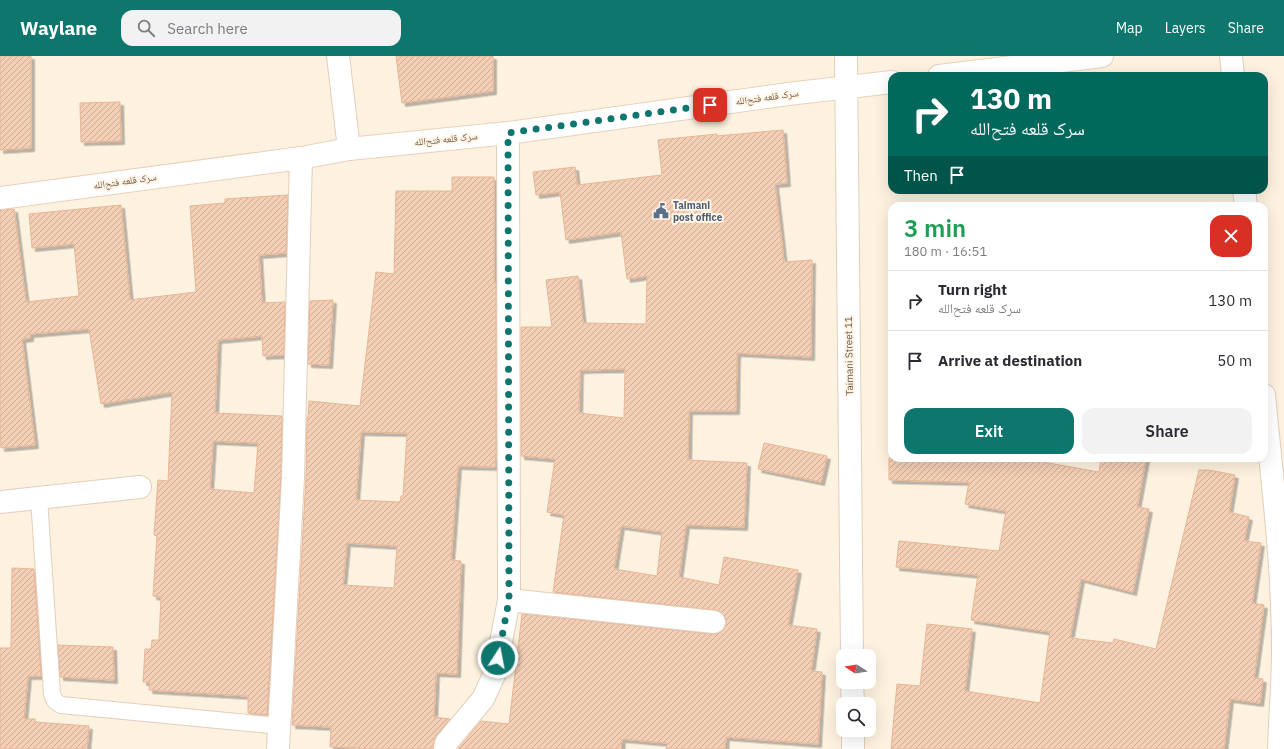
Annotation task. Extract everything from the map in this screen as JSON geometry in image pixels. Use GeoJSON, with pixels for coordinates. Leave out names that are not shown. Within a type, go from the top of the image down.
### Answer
{"type":"FeatureCollection","features":[{"type":"Feature","properties":{"kind":"street"},"geometry":{"type":"LineString","coordinates":[[338,56],[349,148]]}},
{"type":"Feature","properties":{"kind":"street","name":"Taimani Street 11"},"geometry":{"type":"LineString","coordinates":[[846,56],[852,649]]}},
{"type":"Feature","properties":{"kind":"street"},"geometry":{"type":"LineString","coordinates":[[972,72],[1102,56]]}},
{"type":"Feature","properties":{"kind":"street"},"geometry":{"type":"LineString","coordinates":[[1231,56],[1233,72]]}},
{"type":"Feature","properties":{"kind":"street","name":"سرک قلعه فتح‌الله"},"geometry":{"type":"LineString","coordinates":[[0,198],[301,158],[349,148],[508,133],[788,94],[888,82]]}},
{"type":"Feature","properties":{"kind":"street"},"geometry":{"type":"LineString","coordinates":[[445,749],[446,743],[483,699],[495,673],[509,600],[508,133]]}},
{"type":"Feature","properties":{"kind":"street"},"geometry":{"type":"LineString","coordinates":[[278,749],[294,478],[301,158]]}},
{"type":"Feature","properties":{"kind":"street"},"geometry":{"type":"LineString","coordinates":[[1268,437],[1279,551],[1282,602],[1283,649],[1279,749]]}},
{"type":"Feature","properties":{"kind":"street"},"geometry":{"type":"LineString","coordinates":[[0,502],[140,487]]}},
{"type":"Feature","properties":{"kind":"street"},"geometry":{"type":"LineString","coordinates":[[509,600],[714,622]]}},
{"type":"Feature","properties":{"kind":"street"},"geometry":{"type":"LineString","coordinates":[[853,737],[853,749]]}},
{"type":"Feature","properties":{"kind":"lane"},"geometry":{"type":"LineString","coordinates":[[39,498],[52,694],[55,701],[61,705],[280,726]]}},
{"type":"Feature","properties":{"kind":"building"},"geometry":{"type":"Polygon","coordinates":[[[0,56],[31,56],[31,148],[0,150],[0,56]]]}},
{"type":"Feature","properties":{"kind":"building"},"geometry":{"type":"Polygon","coordinates":[[[396,56],[493,56],[493,91],[402,103],[396,56]]]}},
{"type":"Feature","properties":{"kind":"building"},"geometry":{"type":"Polygon","coordinates":[[[120,102],[121,141],[81,142],[80,103],[120,102]]]}},
{"type":"Feature","properties":{"kind":"building"},"geometry":{"type":"Polygon","coordinates":[[[783,130],[787,183],[775,184],[784,262],[812,260],[811,357],[737,353],[736,411],[689,411],[688,460],[747,463],[744,527],[686,525],[679,577],[719,585],[724,557],[798,570],[788,625],[817,629],[811,671],[822,672],[818,744],[726,737],[725,749],[666,749],[667,743],[622,739],[621,749],[458,749],[481,721],[509,724],[522,614],[713,634],[724,630],[726,624],[725,617],[721,612],[715,610],[553,592],[564,515],[547,512],[555,459],[521,456],[521,327],[552,327],[546,280],[578,276],[583,323],[646,324],[647,276],[627,279],[621,232],[566,240],[560,192],[536,195],[533,172],[575,167],[577,185],[662,175],[658,140],[717,134],[717,136],[783,130]],[[625,369],[580,370],[579,413],[624,418],[625,369]],[[621,526],[614,569],[657,576],[662,532],[621,526]]]}},
{"type":"Feature","properties":{"kind":"building"},"geometry":{"type":"Polygon","coordinates":[[[452,177],[494,177],[494,283],[496,283],[496,453],[495,467],[458,466],[451,560],[461,561],[457,674],[436,673],[434,717],[450,719],[436,735],[433,749],[360,749],[330,747],[331,727],[292,725],[309,401],[360,406],[376,272],[394,274],[396,191],[452,191],[452,177]],[[361,432],[356,500],[400,502],[401,496],[403,496],[407,433],[361,432]],[[347,543],[343,585],[394,588],[397,546],[347,543]]]}},
{"type":"Feature","properties":{"kind":"building"},"geometry":{"type":"Polygon","coordinates":[[[288,195],[286,253],[259,255],[262,303],[285,302],[284,355],[263,356],[262,336],[218,340],[215,413],[282,416],[281,478],[267,715],[248,713],[248,696],[149,690],[150,682],[143,682],[145,649],[151,649],[152,640],[159,640],[161,597],[153,596],[157,536],[154,535],[158,480],[168,481],[172,392],[101,404],[89,329],[30,334],[30,338],[22,339],[35,445],[1,448],[0,210],[14,209],[26,302],[79,296],[74,244],[32,248],[29,214],[121,205],[130,300],[196,292],[190,206],[225,203],[225,199],[288,195]],[[213,441],[210,489],[254,493],[258,443],[213,441]]]}},
{"type":"Feature","properties":{"kind":"building"},"geometry":{"type":"Polygon","coordinates":[[[333,300],[329,365],[308,364],[310,301],[333,300]]]}},
{"type":"Feature","properties":{"kind":"building"},"geometry":{"type":"Polygon","coordinates":[[[764,443],[827,456],[821,482],[758,469],[764,443]]]}},
{"type":"Feature","properties":{"kind":"building"},"geometry":{"type":"Polygon","coordinates":[[[889,462],[1043,462],[1099,472],[1100,462],[1145,462],[1137,507],[1149,509],[1133,592],[1081,579],[1070,638],[1113,643],[1114,639],[1156,649],[1199,470],[1209,470],[1235,475],[1229,512],[1249,517],[1244,541],[1261,543],[1252,603],[1264,605],[1254,678],[1263,679],[1260,703],[1230,699],[1224,749],[891,749],[897,684],[920,686],[927,624],[972,629],[965,691],[1040,703],[1050,632],[971,620],[978,575],[896,567],[899,541],[999,551],[1006,511],[965,504],[969,482],[889,480],[889,462]]]}},
{"type":"Feature","properties":{"kind":"building"},"geometry":{"type":"Polygon","coordinates":[[[12,568],[34,569],[41,676],[28,676],[24,719],[35,719],[35,722],[89,726],[87,749],[0,749],[0,648],[11,648],[12,568]]]}},
{"type":"Feature","properties":{"kind":"building"},"geometry":{"type":"Polygon","coordinates":[[[58,645],[113,647],[114,680],[60,677],[58,645]]]}},
{"type":"Feature","properties":{"kind":"place","name":"Taimani post office"},"geometry":{"type":"Point","coordinates":[661,211]}},
{"type":"Feature","properties":{"kind":"route"},"geometry":{"type":"LineString","coordinates":[[498,658],[509,600],[508,133],[710,105]]}}]}
